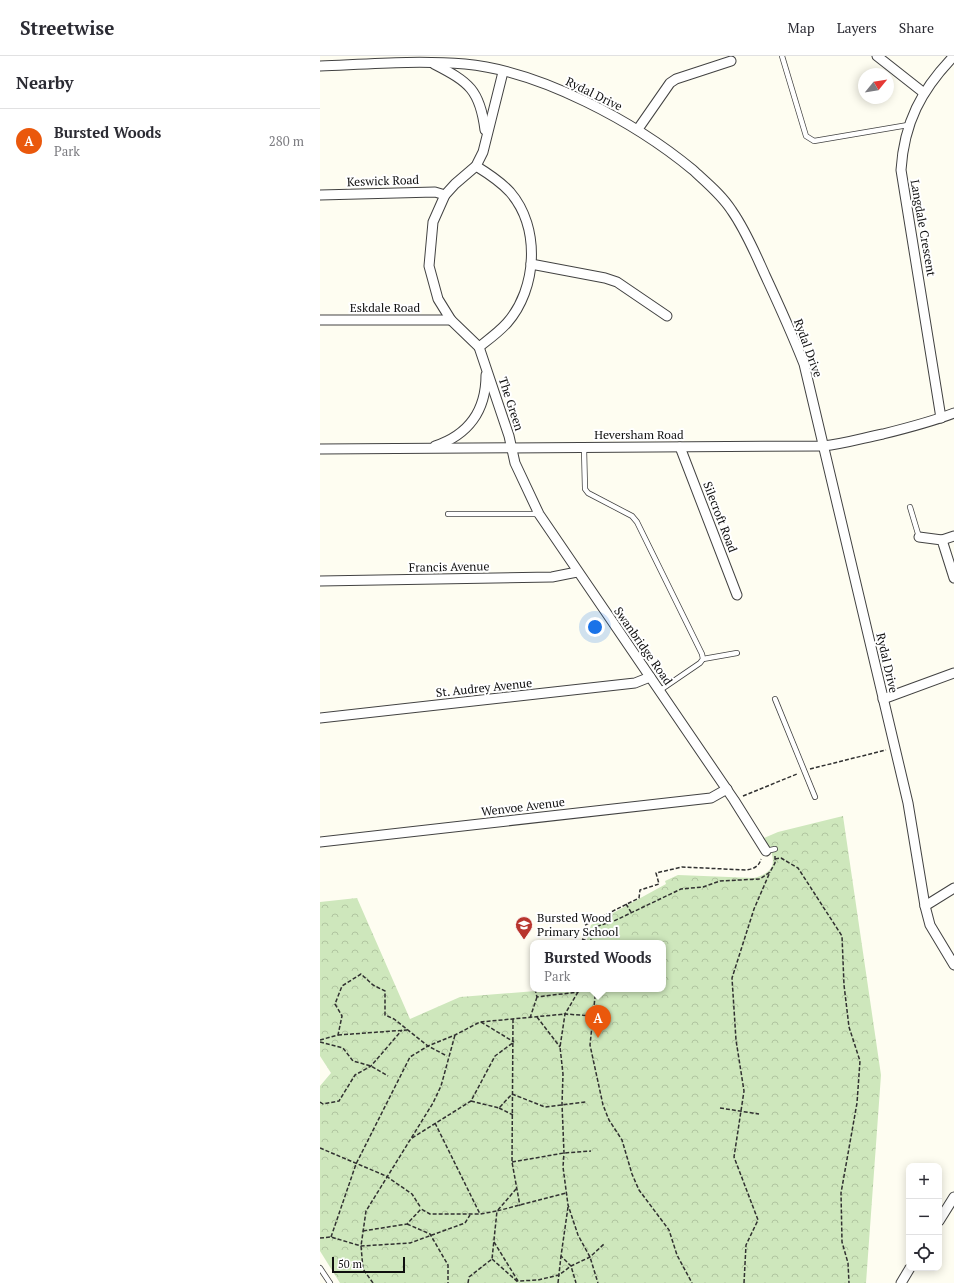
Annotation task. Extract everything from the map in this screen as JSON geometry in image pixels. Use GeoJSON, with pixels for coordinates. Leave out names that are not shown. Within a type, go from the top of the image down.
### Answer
{"type":"FeatureCollection","features":[{"type":"Feature","properties":{"kind":"street"},"geometry":{"type":"LineString","coordinates":[[877,56],[924,93]]}},
{"type":"Feature","properties":{"kind":"street","name":"Langdale Crescent"},"geometry":{"type":"LineString","coordinates":[[942,418],[901,170],[902,149],[908,125],[924,93],[952,57]]}},
{"type":"Feature","properties":{"kind":"street"},"geometry":{"type":"LineString","coordinates":[[638,130],[670,83],[676,79],[731,61]]}},
{"type":"Feature","properties":{"kind":"street","name":"Rydal Drive"},"geometry":{"type":"LineString","coordinates":[[320,66],[431,63],[466,64],[503,72],[542,83],[638,130],[670,151],[712,187],[735,216],[752,247],[791,331],[804,364],[908,803],[925,906],[930,924],[954,965]]}},
{"type":"Feature","properties":{"kind":"street","name":"The Green"},"geometry":{"type":"LineString","coordinates":[[431,63],[454,74],[471,88],[483,111],[486,136]]}},
{"type":"Feature","properties":{"kind":"street","name":"The Green"},"geometry":{"type":"LineString","coordinates":[[503,72],[483,152],[476,166],[455,184],[445,195],[432,222],[429,266],[438,299],[450,320],[479,347],[512,448]]}},
{"type":"Feature","properties":{"kind":"street"},"geometry":{"type":"LineString","coordinates":[[476,166],[496,178],[511,193],[522,210],[528,226],[531,245],[531,264],[524,295],[506,324],[479,347]]}},
{"type":"Feature","properties":{"kind":"street","name":"Keswick Road"},"geometry":{"type":"LineString","coordinates":[[320,195],[436,192],[445,195]]}},
{"type":"Feature","properties":{"kind":"street"},"geometry":{"type":"LineString","coordinates":[[531,264],[605,278],[617,282],[667,316]]}},
{"type":"Feature","properties":{"kind":"street","name":"Eskdale Road"},"geometry":{"type":"LineString","coordinates":[[320,320],[450,320]]}},
{"type":"Feature","properties":{"kind":"street","name":"The Green"},"geometry":{"type":"LineString","coordinates":[[428,449],[452,439],[468,427],[475,419],[484,399],[486,368]]}},
{"type":"Feature","properties":{"kind":"street","name":"Heversham Road"},"geometry":{"type":"LineString","coordinates":[[320,449],[823,446],[839,444],[942,418],[954,413]]}},
{"type":"Feature","properties":{"kind":"street","name":"Silecroft Road"},"geometry":{"type":"LineString","coordinates":[[680,447],[737,595]]}},
{"type":"Feature","properties":{"kind":"street","name":"Swanbridge Road"},"geometry":{"type":"LineString","coordinates":[[512,448],[515,463],[539,514],[577,572],[769,852]]}},
{"type":"Feature","properties":{"kind":"street"},"geometry":{"type":"LineString","coordinates":[[919,537],[942,540],[954,536]]}},
{"type":"Feature","properties":{"kind":"street"},"geometry":{"type":"LineString","coordinates":[[942,540],[954,578]]}},
{"type":"Feature","properties":{"kind":"street","name":"Francis Avenue"},"geometry":{"type":"LineString","coordinates":[[320,581],[552,578],[577,572]]}},
{"type":"Feature","properties":{"kind":"street"},"geometry":{"type":"LineString","coordinates":[[883,699],[954,672]]}},
{"type":"Feature","properties":{"kind":"street","name":"St. Audrey Avenue"},"geometry":{"type":"LineString","coordinates":[[320,718],[635,683],[650,677]]}},
{"type":"Feature","properties":{"kind":"street","name":"Wenvoe Avenue"},"geometry":{"type":"LineString","coordinates":[[320,842],[711,798],[727,789]]}},
{"type":"Feature","properties":{"kind":"street"},"geometry":{"type":"LineString","coordinates":[[925,906],[954,888]]}},
{"type":"Feature","properties":{"kind":"street"},"geometry":{"type":"LineString","coordinates":[[942,1216],[954,1197]]}},
{"type":"Feature","properties":{"kind":"street"},"geometry":{"type":"LineString","coordinates":[[900,1283],[908,1271]]}},
{"type":"Feature","properties":{"kind":"lane"},"geometry":{"type":"LineString","coordinates":[[782,56],[806,136],[814,141],[908,125]]}},
{"type":"Feature","properties":{"kind":"lane"},"geometry":{"type":"LineString","coordinates":[[584,448],[585,489],[588,493],[632,516],[703,659]]}},
{"type":"Feature","properties":{"kind":"lane"},"geometry":{"type":"LineString","coordinates":[[910,507],[919,537]]}},
{"type":"Feature","properties":{"kind":"lane"},"geometry":{"type":"LineString","coordinates":[[448,514],[539,514]]}},
{"type":"Feature","properties":{"kind":"lane"},"geometry":{"type":"LineString","coordinates":[[660,691],[700,663],[703,659],[736,653]]}},
{"type":"Feature","properties":{"kind":"lane"},"geometry":{"type":"LineString","coordinates":[[775,699],[815,797]]}},
{"type":"Feature","properties":{"kind":"lane"},"geometry":{"type":"LineString","coordinates":[[320,1268],[330,1283]]}},
{"type":"Feature","properties":{"kind":"path"},"geometry":{"type":"LineString","coordinates":[[734,800],[804,771],[895,748]]}},
{"type":"Feature","properties":{"kind":"path"},"geometry":{"type":"LineString","coordinates":[[585,925],[639,898],[640,890],[659,884],[656,873],[682,867],[746,870],[759,864],[769,852],[775,859]]}},
{"type":"Feature","properties":{"kind":"path"},"geometry":{"type":"LineString","coordinates":[[775,859],[781,858],[798,868],[842,936],[844,985],[849,1027],[860,1060],[856,1103],[841,1193],[842,1242],[848,1263],[849,1283]]}},
{"type":"Feature","properties":{"kind":"path"},"geometry":{"type":"LineString","coordinates":[[744,1283],[746,1245],[758,1220],[734,1157],[744,1091],[736,1040],[732,978],[754,909],[775,859]]}},
{"type":"Feature","properties":{"kind":"path"},"geometry":{"type":"LineString","coordinates":[[591,940],[593,933],[598,926],[682,889],[703,887],[720,881],[755,880],[770,872]]}},
{"type":"Feature","properties":{"kind":"path"},"geometry":{"type":"LineString","coordinates":[[626,904],[631,912]]}},
{"type":"Feature","properties":{"kind":"path"},"geometry":{"type":"LineString","coordinates":[[338,1035],[342,1016],[335,1004],[342,986],[361,974],[373,985],[385,991],[385,1015],[428,1046],[448,1056]]}},
{"type":"Feature","properties":{"kind":"path"},"geometry":{"type":"LineString","coordinates":[[530,1018],[537,997],[536,992]]}},
{"type":"Feature","properties":{"kind":"path"},"geometry":{"type":"LineString","coordinates":[[537,997],[578,992]]}},
{"type":"Feature","properties":{"kind":"path"},"geometry":{"type":"LineString","coordinates":[[578,992],[565,1014],[560,1047],[563,1074],[563,1167],[568,1206],[578,1235],[590,1257],[598,1283]]}},
{"type":"Feature","properties":{"kind":"path"},"geometry":{"type":"LineString","coordinates":[[594,992],[590,1045],[609,1120],[622,1140],[639,1190],[669,1230],[677,1255],[692,1283]]}},
{"type":"Feature","properties":{"kind":"path"},"geometry":{"type":"LineString","coordinates":[[331,1237],[356,1164],[410,1057],[428,1046],[455,1035],[480,1022],[565,1014],[593,1016]]}},
{"type":"Feature","properties":{"kind":"path"},"geometry":{"type":"LineString","coordinates":[[537,1017],[560,1047]]}},
{"type":"Feature","properties":{"kind":"path"},"geometry":{"type":"LineString","coordinates":[[513,1019],[512,1162],[518,1187],[520,1206]]}},
{"type":"Feature","properties":{"kind":"path"},"geometry":{"type":"LineString","coordinates":[[480,1022],[514,1042]]}},
{"type":"Feature","properties":{"kind":"path"},"geometry":{"type":"LineString","coordinates":[[320,1102],[323,1104],[339,1101],[355,1075],[372,1066],[402,1030]]}},
{"type":"Feature","properties":{"kind":"path"},"geometry":{"type":"LineString","coordinates":[[320,1041],[338,1035],[407,1030]]}},
{"type":"Feature","properties":{"kind":"path"},"geometry":{"type":"LineString","coordinates":[[373,1283],[363,1269],[361,1246],[366,1211],[386,1176],[433,1103],[441,1086],[455,1035]]}},
{"type":"Feature","properties":{"kind":"path"},"geometry":{"type":"LineString","coordinates":[[320,1041],[343,1048],[353,1061],[372,1066],[388,1076]]}},
{"type":"Feature","properties":{"kind":"path"},"geometry":{"type":"LineString","coordinates":[[410,1139],[471,1101],[495,1056],[514,1042]]}},
{"type":"Feature","properties":{"kind":"path"},"geometry":{"type":"LineString","coordinates":[[512,1094],[545,1107],[586,1102]]}},
{"type":"Feature","properties":{"kind":"path"},"geometry":{"type":"LineString","coordinates":[[499,1108],[512,1094]]}},
{"type":"Feature","properties":{"kind":"path"},"geometry":{"type":"LineString","coordinates":[[471,1101],[499,1108],[513,1115]]}},
{"type":"Feature","properties":{"kind":"path"},"geometry":{"type":"LineString","coordinates":[[720,1108],[759,1114]]}},
{"type":"Feature","properties":{"kind":"path"},"geometry":{"type":"LineString","coordinates":[[436,1123],[480,1214]]}},
{"type":"Feature","properties":{"kind":"path"},"geometry":{"type":"LineString","coordinates":[[320,1148],[386,1176],[412,1194],[421,1209],[430,1214],[480,1214],[520,1206],[566,1193]]}},
{"type":"Feature","properties":{"kind":"path"},"geometry":{"type":"LineString","coordinates":[[512,1162],[592,1151]]}},
{"type":"Feature","properties":{"kind":"path"},"geometry":{"type":"LineString","coordinates":[[468,1283],[469,1277],[492,1259],[497,1211],[518,1187]]}},
{"type":"Feature","properties":{"kind":"path"},"geometry":{"type":"LineString","coordinates":[[558,1283],[568,1206]]}},
{"type":"Feature","properties":{"kind":"path"},"geometry":{"type":"LineString","coordinates":[[407,1224],[421,1209]]}},
{"type":"Feature","properties":{"kind":"path"},"geometry":{"type":"LineString","coordinates":[[320,1238],[331,1237],[361,1246],[410,1243],[430,1234],[465,1222],[470,1215]]}},
{"type":"Feature","properties":{"kind":"path"},"geometry":{"type":"LineString","coordinates":[[363,1231],[407,1224],[430,1234],[448,1265],[448,1283]]}},
{"type":"Feature","properties":{"kind":"path"},"geometry":{"type":"LineString","coordinates":[[494,1242],[518,1282]]}},
{"type":"Feature","properties":{"kind":"path"},"geometry":{"type":"LineString","coordinates":[[492,1259],[518,1282],[538,1280],[559,1275],[571,1266],[590,1257],[604,1244]]}},
{"type":"Feature","properties":{"kind":"path"},"geometry":{"type":"LineString","coordinates":[[561,1256],[571,1266],[576,1283]]}},
{"type":"Feature","properties":{"kind":"path"},"geometry":{"type":"LineString","coordinates":[[538,1280],[541,1283]]}},
{"type":"Feature","properties":{"kind":"green space"},"geometry":{"type":"Polygon","coordinates":[[[843,816],[881,1075],[866,1283],[340,1283],[320,1251],[320,1086],[331,1073],[320,1056],[320,902],[357,898],[410,1019],[460,997],[530,991],[666,992],[666,940],[587,940],[591,925],[666,884],[665,881],[678,875],[754,878],[762,875],[768,871],[773,862],[771,851],[764,838],[778,832],[843,816]]]}},
{"type":"Feature","properties":{"kind":"place","name":"Bursted Wood Primary School"},"geometry":{"type":"Point","coordinates":[524,940]}},
{"type":"Feature","properties":{"kind":"place","name":"Bursted Woods"},"geometry":{"type":"Point","coordinates":[598,1038]}}]}
